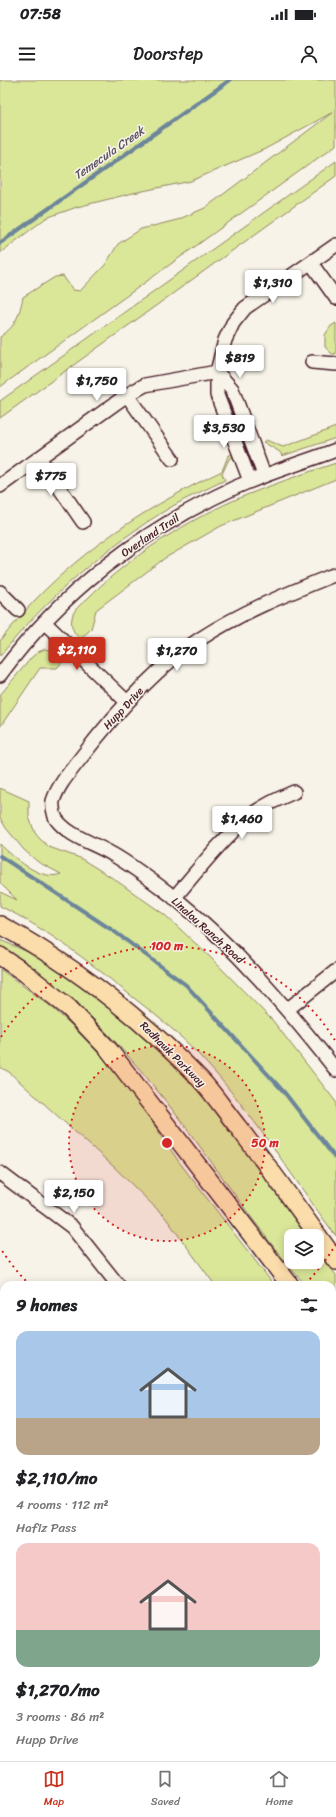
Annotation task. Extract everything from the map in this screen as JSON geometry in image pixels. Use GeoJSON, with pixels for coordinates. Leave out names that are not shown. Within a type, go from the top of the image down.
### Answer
{"type":"FeatureCollection","features":[{"type":"Feature","properties":{"kind":"main road","name":"Redhawk Parkway"},"geometry":{"type":"LineString","coordinates":[[0,925],[33,943],[79,973],[135,1017],[201,1080],[262,1159],[336,1261]]}},
{"type":"Feature","properties":{"kind":"main road"},"geometry":{"type":"LineString","coordinates":[[0,956],[25,973],[69,1008],[109,1050],[287,1281]]}},
{"type":"Feature","properties":{"kind":"street"},"geometry":{"type":"LineString","coordinates":[[250,481],[217,396],[217,372],[220,353],[233,323],[246,308],[336,245]]}},
{"type":"Feature","properties":{"kind":"street"},"geometry":{"type":"LineString","coordinates":[[311,263],[336,298]]}},
{"type":"Feature","properties":{"kind":"street"},"geometry":{"type":"LineString","coordinates":[[312,362],[336,364]]}},
{"type":"Feature","properties":{"kind":"street"},"geometry":{"type":"LineString","coordinates":[[0,486],[127,395],[145,385],[217,372]]}},
{"type":"Feature","properties":{"kind":"street"},"geometry":{"type":"LineString","coordinates":[[217,372],[232,389],[264,475]]}},
{"type":"Feature","properties":{"kind":"street"},"geometry":{"type":"LineString","coordinates":[[127,395],[172,459]]}},
{"type":"Feature","properties":{"kind":"street"},"geometry":{"type":"LineString","coordinates":[[227,424],[243,418]]}},
{"type":"Feature","properties":{"kind":"street","name":"Overland Trail"},"geometry":{"type":"LineString","coordinates":[[0,675],[44,622],[99,571],[150,533],[183,513],[250,481],[336,450]]}},
{"type":"Feature","properties":{"kind":"street"},"geometry":{"type":"LineString","coordinates":[[39,458],[83,522]]}},
{"type":"Feature","properties":{"kind":"street","name":"Hupp Drive"},"geometry":{"type":"LineString","coordinates":[[55,818],[52,803],[61,782],[127,702],[169,663],[198,640],[251,610],[280,596],[336,574]]}},
{"type":"Feature","properties":{"kind":"street"},"geometry":{"type":"LineString","coordinates":[[0,592],[18,610]]}},
{"type":"Feature","properties":{"kind":"street"},"geometry":{"type":"LineString","coordinates":[[44,622],[127,702]]}},
{"type":"Feature","properties":{"kind":"street"},"geometry":{"type":"LineString","coordinates":[[174,898],[228,836],[250,816],[274,801],[294,792]]}},
{"type":"Feature","properties":{"kind":"street","name":"Linalou Ranch Road"},"geometry":{"type":"LineString","coordinates":[[55,818],[71,833],[114,855],[174,898],[230,948],[288,1009],[336,1070]]}},
{"type":"Feature","properties":{"kind":"street"},"geometry":{"type":"LineString","coordinates":[[288,1009],[336,971]]}},
{"type":"Feature","properties":{"kind":"street"},"geometry":{"type":"LineString","coordinates":[[0,1173],[72,1227],[115,1281]]}},
{"type":"Feature","properties":{"kind":"green space"},"geometry":{"type":"Polygon","coordinates":[[[0,80],[336,80],[336,145],[0,387],[0,337],[10,329],[16,320],[23,297],[55,277],[63,276],[73,290],[80,291],[105,265],[118,244],[141,229],[177,220],[205,208],[333,112],[265,149],[191,181],[77,207],[46,218],[0,253],[0,80]]]}},
{"type":"Feature","properties":{"kind":"green space"},"geometry":{"type":"Polygon","coordinates":[[[336,161],[336,176],[0,418],[0,401],[336,161]]]}},
{"type":"Feature","properties":{"kind":"green space"},"geometry":{"type":"Polygon","coordinates":[[[336,323],[336,354],[332,354],[325,347],[325,335],[331,326],[336,323]]]}},
{"type":"Feature","properties":{"kind":"green space"},"geometry":{"type":"Polygon","coordinates":[[[336,427],[336,438],[282,456],[280,452],[263,442],[266,440],[283,447],[336,427]]]}},
{"type":"Feature","properties":{"kind":"green space"},"geometry":{"type":"Polygon","coordinates":[[[232,454],[233,457],[229,459],[222,474],[225,480],[171,507],[147,522],[101,556],[58,593],[0,656],[0,641],[35,600],[55,580],[100,543],[147,511],[222,471],[228,456],[232,454]]]}},
{"type":"Feature","properties":{"kind":"green space"},"geometry":{"type":"Polygon","coordinates":[[[336,463],[336,479],[221,526],[165,558],[96,610],[91,629],[80,639],[74,632],[72,621],[74,612],[78,607],[121,569],[161,540],[182,527],[244,496],[336,463]]]}},
{"type":"Feature","properties":{"kind":"green space"},"geometry":{"type":"Polygon","coordinates":[[[45,649],[53,651],[64,660],[57,668],[40,668],[0,727],[0,695],[32,657],[45,649]]]}},
{"type":"Feature","properties":{"kind":"green space"},"geometry":{"type":"Polygon","coordinates":[[[0,788],[29,801],[29,817],[35,833],[49,847],[80,858],[114,879],[165,915],[210,957],[273,1021],[336,1102],[336,1236],[271,1144],[237,1099],[192,1048],[155,1015],[95,967],[49,934],[0,906],[0,892],[17,900],[0,883],[0,844],[28,867],[36,871],[45,875],[53,876],[61,874],[38,862],[24,850],[6,828],[0,818],[0,788]]]}},
{"type":"Feature","properties":{"kind":"green space"},"geometry":{"type":"Polygon","coordinates":[[[0,940],[42,958],[83,985],[133,1025],[201,1092],[303,1229],[284,1229],[284,1260],[166,1101],[143,1073],[79,1005],[33,968],[0,946],[0,940]]]}},
{"type":"Feature","properties":{"kind":"green space"},"geometry":{"type":"Polygon","coordinates":[[[0,969],[49,1005],[81,1033],[117,1069],[179,1162],[271,1281],[212,1281],[165,1217],[115,1168],[9,1072],[0,1067],[0,969]]]}},
{"type":"Feature","properties":{"kind":"green space"},"geometry":{"type":"Polygon","coordinates":[[[324,1258],[336,1275],[336,1281],[302,1281],[291,1269],[324,1269],[324,1258]]]}},
{"type":"Feature","properties":{"kind":"waterway","name":"Temecula Creek"},"geometry":{"type":"LineString","coordinates":[[0,243],[230,80]]}},
{"type":"Feature","properties":{"kind":"waterway"},"geometry":{"type":"LineString","coordinates":[[0,856],[115,932],[186,985],[284,1092],[336,1159]]}}]}
